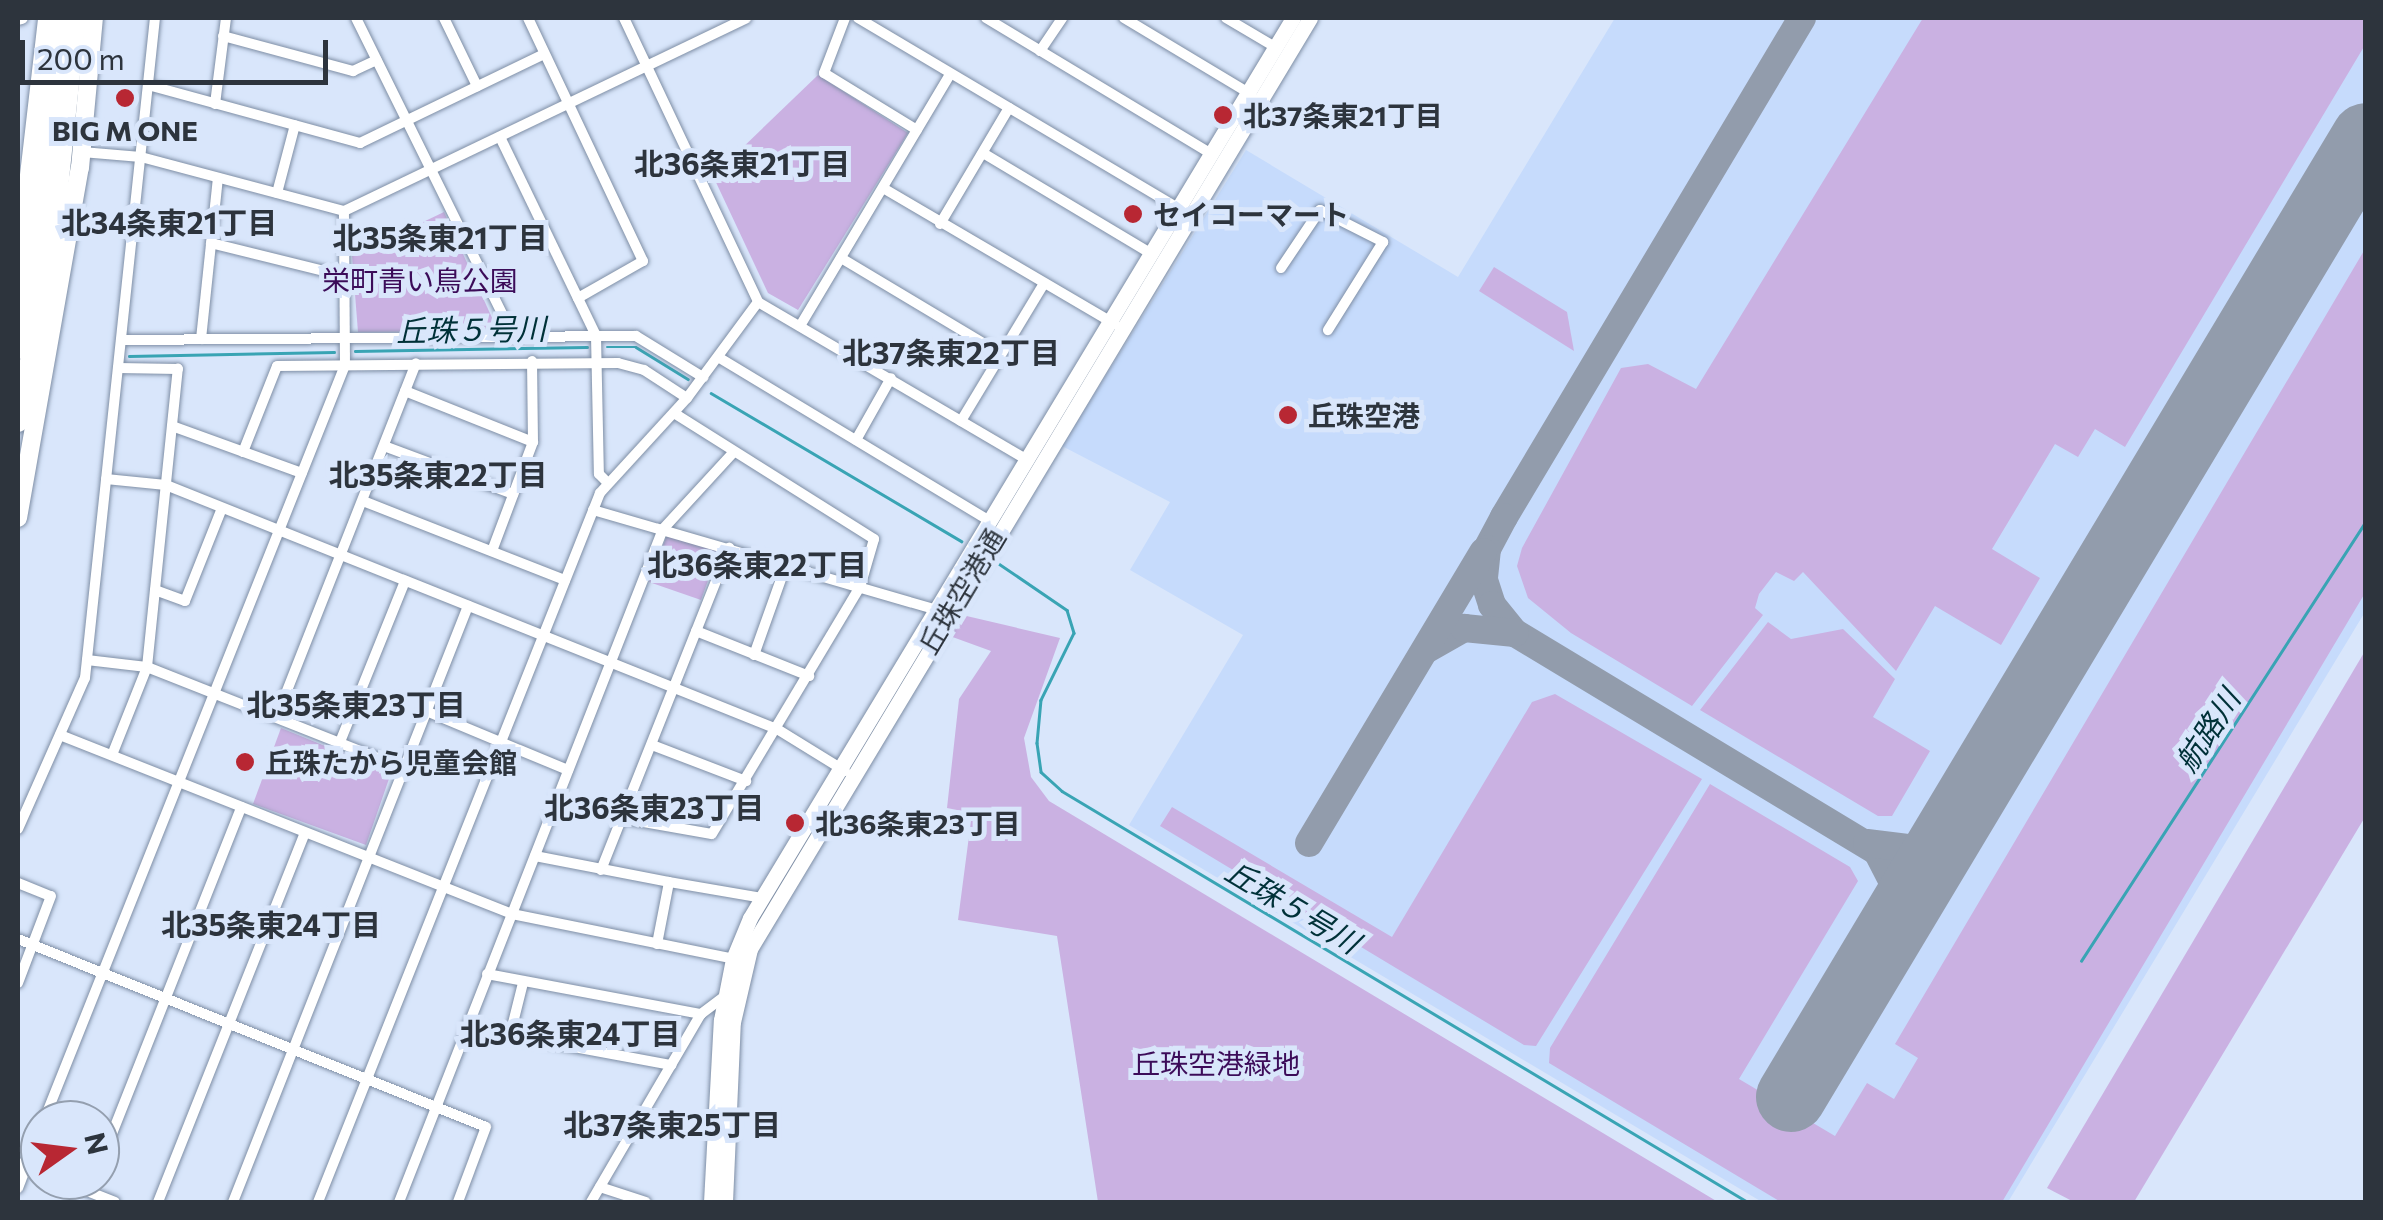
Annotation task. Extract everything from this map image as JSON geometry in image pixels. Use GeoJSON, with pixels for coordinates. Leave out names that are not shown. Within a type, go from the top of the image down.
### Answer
{"type":"FeatureCollection","features":[{"type":"Feature","properties":{"kind":"highway"},"geometry":{"type":"LineString","coordinates":[[18,270],[47,18]]}},
{"type":"Feature","properties":{"kind":"highway"},"geometry":{"type":"LineString","coordinates":[[18,349],[51,141],[61,18]]}},
{"type":"Feature","properties":{"kind":"highway"},"geometry":{"type":"LineString","coordinates":[[18,422],[51,255],[76,18]]}},
{"type":"Feature","properties":{"kind":"highway"},"geometry":{"type":"LineString","coordinates":[[18,518],[82,152],[94,18]]}},
{"type":"Feature","properties":{"kind":"main road","name":"丘珠空港通"},"geometry":{"type":"LineString","coordinates":[[712,1202],[732,993],[740,959],[769,898],[1254,96],[1275,47],[1293,18]]}},
{"type":"Feature","properties":{"kind":"main road","name":"丘珠空港通"},"geometry":{"type":"LineString","coordinates":[[1115,324],[1150,253],[1183,210],[1210,153],[1310,18]]}},
{"type":"Feature","properties":{"kind":"main road","name":"丘珠空港通"},"geometry":{"type":"LineString","coordinates":[[844,771],[987,519],[1031,462]]}},
{"type":"Feature","properties":{"kind":"main road","name":"丘珠空港通"},"geometry":{"type":"LineString","coordinates":[[725,1202],[732,993]]}},
{"type":"Feature","properties":{"kind":"street"},"geometry":{"type":"LineString","coordinates":[[18,829],[87,660],[155,18]]}},
{"type":"Feature","properties":{"kind":"street"},"geometry":{"type":"LineString","coordinates":[[215,104],[226,18]]}},
{"type":"Feature","properties":{"kind":"street"},"geometry":{"type":"LineString","coordinates":[[356,18],[513,335]]}},
{"type":"Feature","properties":{"kind":"street"},"geometry":{"type":"LineString","coordinates":[[444,18],[477,86]]}},
{"type":"Feature","properties":{"kind":"street"},"geometry":{"type":"LineString","coordinates":[[528,18],[643,261],[578,298]]}},
{"type":"Feature","properties":{"kind":"street"},"geometry":{"type":"LineString","coordinates":[[624,18],[758,302],[1031,462]]}},
{"type":"Feature","properties":{"kind":"street"},"geometry":{"type":"LineString","coordinates":[[710,18],[716,32]]}},
{"type":"Feature","properties":{"kind":"street"},"geometry":{"type":"LineString","coordinates":[[82,152],[141,157],[344,212],[746,18]]}},
{"type":"Feature","properties":{"kind":"street"},"geometry":{"type":"LineString","coordinates":[[845,18],[824,73],[917,130]]}},
{"type":"Feature","properties":{"kind":"street"},"geometry":{"type":"LineString","coordinates":[[858,18],[1183,210]]}},
{"type":"Feature","properties":{"kind":"street"},"geometry":{"type":"LineString","coordinates":[[986,18],[1210,153]]}},
{"type":"Feature","properties":{"kind":"street"},"geometry":{"type":"LineString","coordinates":[[1040,51],[1062,18]]}},
{"type":"Feature","properties":{"kind":"street"},"geometry":{"type":"LineString","coordinates":[[1124,18],[1254,96]]}},
{"type":"Feature","properties":{"kind":"street"},"geometry":{"type":"LineString","coordinates":[[1226,18],[1275,47]]}},
{"type":"Feature","properties":{"kind":"street"},"geometry":{"type":"LineString","coordinates":[[223,36],[352,71],[377,60]]}},
{"type":"Feature","properties":{"kind":"street"},"geometry":{"type":"LineString","coordinates":[[148,86],[360,143],[544,54]]}},
{"type":"Feature","properties":{"kind":"street"},"geometry":{"type":"LineString","coordinates":[[800,326],[950,74]]}},
{"type":"Feature","properties":{"kind":"street"},"geometry":{"type":"LineString","coordinates":[[940,224],[1009,108]]}},
{"type":"Feature","properties":{"kind":"street"},"geometry":{"type":"LineString","coordinates":[[277,194],[295,125]]}},
{"type":"Feature","properties":{"kind":"street"},"geometry":{"type":"LineString","coordinates":[[500,137],[596,336],[600,474],[608,483]]}},
{"type":"Feature","properties":{"kind":"street"},"geometry":{"type":"LineString","coordinates":[[983,153],[1150,253]]}},
{"type":"Feature","properties":{"kind":"street"},"geometry":{"type":"LineString","coordinates":[[200,339],[218,178]]}},
{"type":"Feature","properties":{"kind":"street"},"geometry":{"type":"LineString","coordinates":[[883,188],[1115,324]]}},
{"type":"Feature","properties":{"kind":"street"},"geometry":{"type":"LineString","coordinates":[[1282,268],[1320,210],[1383,242],[1328,330]]}},
{"type":"Feature","properties":{"kind":"street"},"geometry":{"type":"LineString","coordinates":[[52,1100],[345,365],[344,212]]}},
{"type":"Feature","properties":{"kind":"street"},"geometry":{"type":"LineString","coordinates":[[211,243],[344,276]]}},
{"type":"Feature","properties":{"kind":"street"},"geometry":{"type":"LineString","coordinates":[[841,258],[1000,353]]}},
{"type":"Feature","properties":{"kind":"street"},"geometry":{"type":"LineString","coordinates":[[961,421],[1043,285]]}},
{"type":"Feature","properties":{"kind":"street"},"geometry":{"type":"LineString","coordinates":[[318,1202],[592,510],[608,483],[687,398],[758,302]]}},
{"type":"Feature","properties":{"kind":"street"},"geometry":{"type":"LineString","coordinates":[[121,340],[636,336],[703,377]]}},
{"type":"Feature","properties":{"kind":"street"},"geometry":{"type":"LineString","coordinates":[[718,357],[987,519]]}},
{"type":"Feature","properties":{"kind":"street"},"geometry":{"type":"LineString","coordinates":[[492,550],[532,442],[532,361]]}},
{"type":"Feature","properties":{"kind":"street"},"geometry":{"type":"LineString","coordinates":[[276,716],[416,363]]}},
{"type":"Feature","properties":{"kind":"street"},"geometry":{"type":"LineString","coordinates":[[243,452],[277,366],[596,363],[644,370],[687,398]]}},
{"type":"Feature","properties":{"kind":"street"},"geometry":{"type":"LineString","coordinates":[[112,756],[147,667],[178,368],[118,368]]}},
{"type":"Feature","properties":{"kind":"street"},"geometry":{"type":"LineString","coordinates":[[856,440],[891,378]]}},
{"type":"Feature","properties":{"kind":"street"},"geometry":{"type":"LineString","coordinates":[[405,391],[532,442]]}},
{"type":"Feature","properties":{"kind":"street"},"geometry":{"type":"LineString","coordinates":[[622,818],[712,834],[860,587],[874,539],[674,414]]}},
{"type":"Feature","properties":{"kind":"street"},"geometry":{"type":"LineString","coordinates":[[172,426],[302,472]]}},
{"type":"Feature","properties":{"kind":"street"},"geometry":{"type":"LineString","coordinates":[[384,446],[513,494]]}},
{"type":"Feature","properties":{"kind":"street"},"geometry":{"type":"LineString","coordinates":[[399,1202],[663,530],[733,453]]}},
{"type":"Feature","properties":{"kind":"street"},"geometry":{"type":"LineString","coordinates":[[106,480],[166,485],[777,729],[844,771]]}},
{"type":"Feature","properties":{"kind":"street"},"geometry":{"type":"LineString","coordinates":[[362,500],[565,580]]}},
{"type":"Feature","properties":{"kind":"street"},"geometry":{"type":"LineString","coordinates":[[155,590],[186,601],[222,508]]}},
{"type":"Feature","properties":{"kind":"street"},"geometry":{"type":"LineString","coordinates":[[592,510],[934,610]]}},
{"type":"Feature","properties":{"kind":"street"},"geometry":{"type":"LineString","coordinates":[[600,870],[729,548]]}},
{"type":"Feature","properties":{"kind":"street"},"geometry":{"type":"LineString","coordinates":[[754,654],[786,565]]}},
{"type":"Feature","properties":{"kind":"street"},"geometry":{"type":"LineString","coordinates":[[340,742],[405,581]]}},
{"type":"Feature","properties":{"kind":"street"},"geometry":{"type":"LineString","coordinates":[[233,1202],[468,606]]}},
{"type":"Feature","properties":{"kind":"street"},"geometry":{"type":"LineString","coordinates":[[696,631],[810,676]]}},
{"type":"Feature","properties":{"kind":"street"},"geometry":{"type":"LineString","coordinates":[[87,660],[147,667],[403,768]]}},
{"type":"Feature","properties":{"kind":"street"},"geometry":{"type":"LineString","coordinates":[[426,711],[568,770]]}},
{"type":"Feature","properties":{"kind":"street"},"geometry":{"type":"LineString","coordinates":[[60,734],[512,914],[740,959]]}},
{"type":"Feature","properties":{"kind":"street"},"geometry":{"type":"LineString","coordinates":[[652,745],[746,781]]}},
{"type":"Feature","properties":{"kind":"street"},"geometry":{"type":"LineString","coordinates":[[120,1114],[241,807]]}},
{"type":"Feature","properties":{"kind":"street"},"geometry":{"type":"LineString","coordinates":[[158,1202],[305,833]]}},
{"type":"Feature","properties":{"kind":"street"},"geometry":{"type":"LineString","coordinates":[[535,856],[769,898]]}},
{"type":"Feature","properties":{"kind":"street"},"geometry":{"type":"LineString","coordinates":[[658,944],[669,882]]}},
{"type":"Feature","properties":{"kind":"street"},"geometry":{"type":"LineString","coordinates":[[18,883],[51,896],[18,983]]}},
{"type":"Feature","properties":{"kind":"street"},"geometry":{"type":"LineString","coordinates":[[18,939],[486,1127],[458,1202]]}},
{"type":"Feature","properties":{"kind":"street"},"geometry":{"type":"LineString","coordinates":[[487,974],[701,1014]]}},
{"type":"Feature","properties":{"kind":"street"},"geometry":{"type":"LineString","coordinates":[[510,1035],[523,983]]}},
{"type":"Feature","properties":{"kind":"street"},"geometry":{"type":"LineString","coordinates":[[590,1202],[701,1014],[732,993]]}},
{"type":"Feature","properties":{"kind":"street"},"geometry":{"type":"LineString","coordinates":[[466,1027],[672,1065]]}},
{"type":"Feature","properties":{"kind":"street"},"geometry":{"type":"LineString","coordinates":[[600,1187],[646,1202]]}},
{"type":"Feature","properties":{"kind":"shaded area"},"geometry":{"type":"Polygon","coordinates":[[[1615,18],[2365,18],[2365,612],[2008,1202],[1762,1202],[1129,825],[1243,635],[1130,570],[1170,502],[1062,446],[1246,150],[1458,277],[1615,18]]]}},
{"type":"Feature","properties":{"kind":"green space"},"geometry":{"type":"Polygon","coordinates":[[[1923,18],[2365,18],[2365,45],[2125,447],[2095,429],[2078,457],[2055,444],[1992,549],[2040,578],[2001,645],[1935,606],[1896,671],[1803,572],[1794,581],[1776,572],[1759,594],[1755,608],[1763,615],[1692,706],[1571,633],[1528,598],[1517,566],[1522,548],[1621,368],[1648,364],[1696,389],[1923,18]]]}},
{"type":"Feature","properties":{"kind":"green space"},"geometry":{"type":"Polygon","coordinates":[[[818,75],[908,133],[798,310],[768,293],[713,176],[818,75]]]}},
{"type":"Feature","properties":{"kind":"green space","name":"栄町青い鳥公園"},"geometry":{"type":"Polygon","coordinates":[[[444,212],[498,331],[358,332],[352,256],[444,212]]]}},
{"type":"Feature","properties":{"kind":"green space"},"geometry":{"type":"Polygon","coordinates":[[[2365,249],[2365,593],[2002,1202],[1781,1202],[1549,1063],[1550,1048],[1710,784],[1850,867],[1858,881],[1739,1079],[1835,1136],[1867,1083],[1894,1099],[1918,1058],[1895,1044],[2365,249]]]}},
{"type":"Feature","properties":{"kind":"green space"},"geometry":{"type":"Polygon","coordinates":[[[1494,267],[1567,312],[1574,351],[1479,291],[1494,267]]]}},
{"type":"Feature","properties":{"kind":"green space"},"geometry":{"type":"Polygon","coordinates":[[[667,535],[719,550],[701,600],[649,582],[667,535]]]}},
{"type":"Feature","properties":{"kind":"green space","name":"丘珠空港緑地"},"geometry":{"type":"Polygon","coordinates":[[[958,614],[1060,638],[1024,738],[1031,777],[1049,801],[1718,1202],[1098,1202],[1057,936],[958,920],[972,813],[947,808],[959,699],[991,651],[947,635],[958,614]]]}},
{"type":"Feature","properties":{"kind":"green space"},"geometry":{"type":"Polygon","coordinates":[[[1768,622],[1791,639],[1843,629],[1895,679],[1873,717],[1930,751],[1892,816],[1878,816],[1700,710],[1768,622]]]}},
{"type":"Feature","properties":{"kind":"green space"},"geometry":{"type":"Polygon","coordinates":[[[2365,651],[2365,817],[2134,1202],[2074,1202],[2047,1188],[2365,651]]]}},
{"type":"Feature","properties":{"kind":"green space"},"geometry":{"type":"Polygon","coordinates":[[[1555,694],[1702,779],[1536,1046],[1524,1045],[1160,826],[1172,807],[1392,937],[1532,702],[1555,694]]]}},
{"type":"Feature","properties":{"kind":"green space"},"geometry":{"type":"Polygon","coordinates":[[[281,728],[391,773],[366,845],[253,804],[281,728]]]}},
{"type":"Feature","properties":{"kind":"waterway","name":"丘珠５号川"},"geometry":{"type":"LineString","coordinates":[[355,351],[587,347]]}},
{"type":"Feature","properties":{"kind":"waterway","name":"丘珠５号川"},"geometry":{"type":"LineString","coordinates":[[607,347],[636,347],[688,379]]}},
{"type":"Feature","properties":{"kind":"waterway","name":"丘珠５号川"},"geometry":{"type":"LineString","coordinates":[[129,356],[334,352]]}},
{"type":"Feature","properties":{"kind":"waterway","name":"丘珠５号川"},"geometry":{"type":"LineString","coordinates":[[711,393],[961,541]]}},
{"type":"Feature","properties":{"kind":"waterway","name":"航路川"},"geometry":{"type":"LineString","coordinates":[[2081,961],[2366,521]]}},
{"type":"Feature","properties":{"kind":"waterway","name":"丘珠５号川"},"geometry":{"type":"LineString","coordinates":[[995,561],[1067,610],[1074,633],[1041,700],[1037,743],[1041,772],[1062,791],[1748,1202]]}},
{"type":"Feature","properties":{"kind":"waterway","name":"丘珠５号川"},"geometry":{"type":"LineString","coordinates":[[2042,1202],[2063,1202]]}},
{"type":"Feature","properties":{"kind":"taxiway"},"geometry":{"type":"LineString","coordinates":[[1802,18],[1504,517],[1487,549],[1484,580],[1492,605],[1515,633],[1877,851],[1897,890],[1890,933]]}},
{"type":"Feature","properties":{"kind":"taxiway"},"geometry":{"type":"LineString","coordinates":[[1309,843],[1483,552]]}},
{"type":"Feature","properties":{"kind":"taxiway"},"geometry":{"type":"LineString","coordinates":[[1427,649],[1464,628],[1515,633]]}},
{"type":"Feature","properties":{"kind":"taxiway"},"geometry":{"type":"LineString","coordinates":[[1867,843],[1916,849],[1960,817]]}},
{"type":"Feature","properties":{"kind":"runway"},"geometry":{"type":"LineString","coordinates":[[1791,1097],[2366,138]]}},
{"type":"Feature","properties":{"kind":"place","name":"BIG M ONE"},"geometry":{"type":"Point","coordinates":[125,98]}},
{"type":"Feature","properties":{"kind":"place","name":"北37条東21丁目"},"geometry":{"type":"Point","coordinates":[1223,115]}},
{"type":"Feature","properties":{"kind":"place","name":"セイコーマート"},"geometry":{"type":"Point","coordinates":[1133,214]}},
{"type":"Feature","properties":{"kind":"place","name":"丘珠空港"},"geometry":{"type":"Point","coordinates":[1288,415]}},
{"type":"Feature","properties":{"kind":"place","name":"丘珠たから児童会館"},"geometry":{"type":"Point","coordinates":[245,762]}},
{"type":"Feature","properties":{"kind":"place","name":"北36条東23丁目"},"geometry":{"type":"Point","coordinates":[795,823]}},
{"type":"Feature","properties":{"kind":"district","name":"北36条東21丁目"},"geometry":{"type":"Point","coordinates":[742,163]}},
{"type":"Feature","properties":{"kind":"district","name":"北34条東21丁目"},"geometry":{"type":"Point","coordinates":[169,222]}},
{"type":"Feature","properties":{"kind":"district","name":"北35条東21丁目"},"geometry":{"type":"Point","coordinates":[440,237]}},
{"type":"Feature","properties":{"kind":"district","name":"北37条東22丁目"},"geometry":{"type":"Point","coordinates":[951,352]}},
{"type":"Feature","properties":{"kind":"district","name":"北35条東22丁目"},"geometry":{"type":"Point","coordinates":[438,474]}},
{"type":"Feature","properties":{"kind":"district","name":"北36条東22丁目"},"geometry":{"type":"Point","coordinates":[757,564]}},
{"type":"Feature","properties":{"kind":"district","name":"北35条東23丁目"},"geometry":{"type":"Point","coordinates":[356,704]}},
{"type":"Feature","properties":{"kind":"district","name":"北36条東23丁目"},"geometry":{"type":"Point","coordinates":[654,807]}},
{"type":"Feature","properties":{"kind":"district","name":"北35条東24丁目"},"geometry":{"type":"Point","coordinates":[271,924]}},
{"type":"Feature","properties":{"kind":"district","name":"北36条東24丁目"},"geometry":{"type":"Point","coordinates":[570,1033]}},
{"type":"Feature","properties":{"kind":"district","name":"北37条東25丁目"},"geometry":{"type":"Point","coordinates":[672,1124]}}]}
